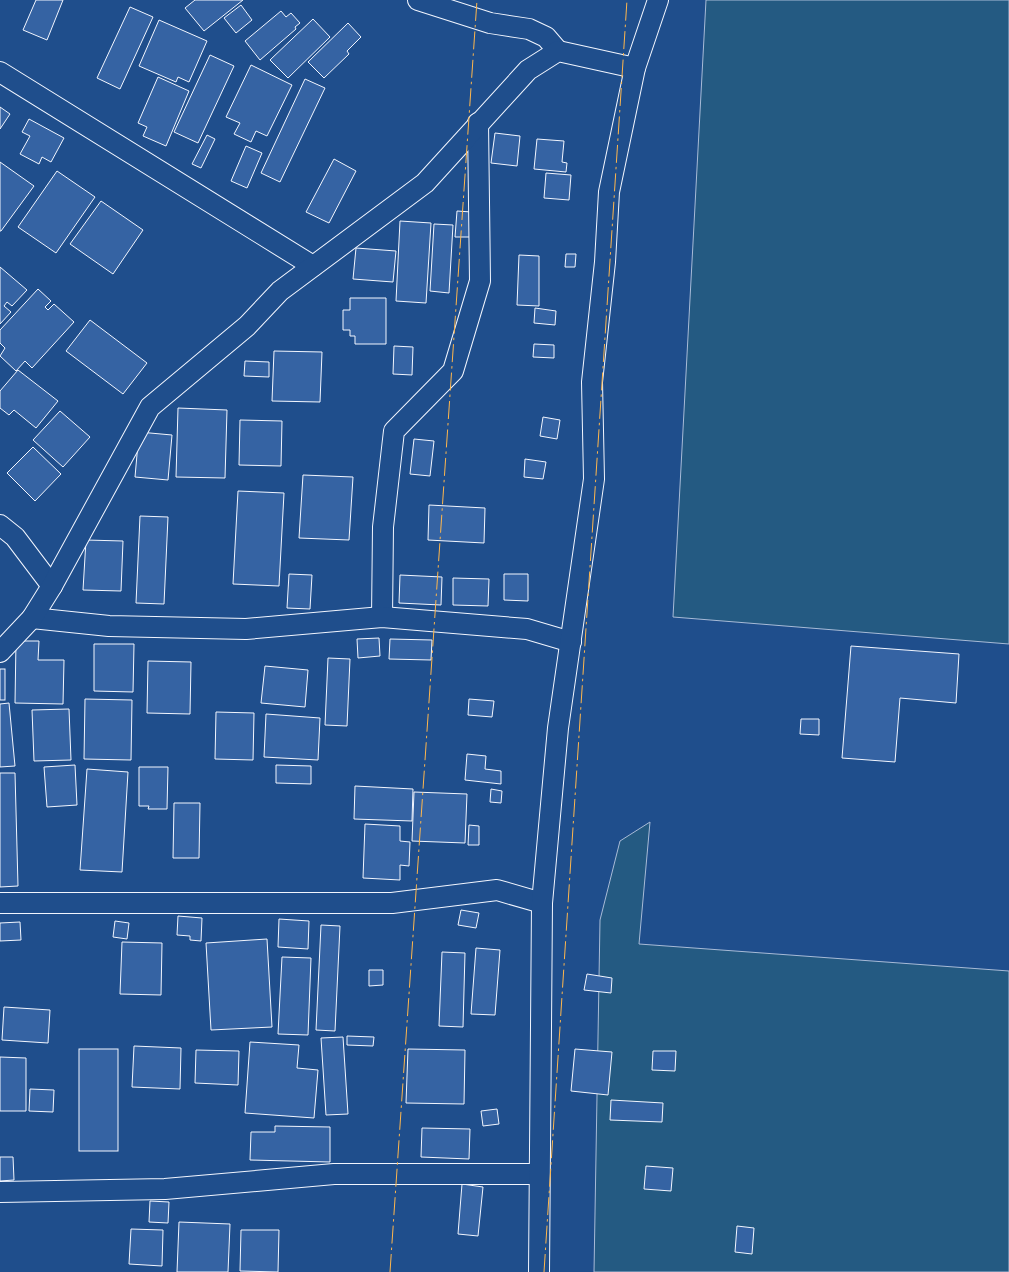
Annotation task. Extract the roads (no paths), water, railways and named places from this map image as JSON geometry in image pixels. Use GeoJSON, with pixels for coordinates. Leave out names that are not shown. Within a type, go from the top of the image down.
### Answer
{"type":"FeatureCollection","features":[{"type":"Feature","properties":{"kind":"street"},"geometry":{"type":"LineString","coordinates":[[418,0],[490,22],[529,29],[546,37],[558,51],[635,68]]}},
{"type":"Feature","properties":{"kind":"street"},"geometry":{"type":"LineString","coordinates":[[539,1272],[542,903],[558,728],[571,642],[582,547],[594,478],[592,382],[605,262],[609,192],[635,68],[658,0]]}},
{"type":"Feature","properties":{"kind":"street"},"geometry":{"type":"LineString","coordinates":[[0,652],[32,618],[52,586],[150,406],[247,326],[280,291],[425,183],[528,70],[558,51]]}},
{"type":"Feature","properties":{"kind":"street"},"geometry":{"type":"LineString","coordinates":[[0,72],[313,266]]}},
{"type":"Feature","properties":{"kind":"street"},"geometry":{"type":"LineString","coordinates":[[382,617],[383,527],[394,431],[453,371],[480,281],[478,123]]}},
{"type":"Feature","properties":{"kind":"street"},"geometry":{"type":"LineString","coordinates":[[0,524],[15,537],[52,586]]}},
{"type":"Feature","properties":{"kind":"street"},"geometry":{"type":"LineString","coordinates":[[32,618],[110,626],[246,629],[382,617],[527,629],[571,642]]}},
{"type":"Feature","properties":{"kind":"street"},"geometry":{"type":"LineString","coordinates":[[0,903],[392,903],[497,890],[542,903]]}},
{"type":"Feature","properties":{"kind":"street"},"geometry":{"type":"LineString","coordinates":[[0,1192],[165,1190],[334,1174],[539,1174]]}}]}
